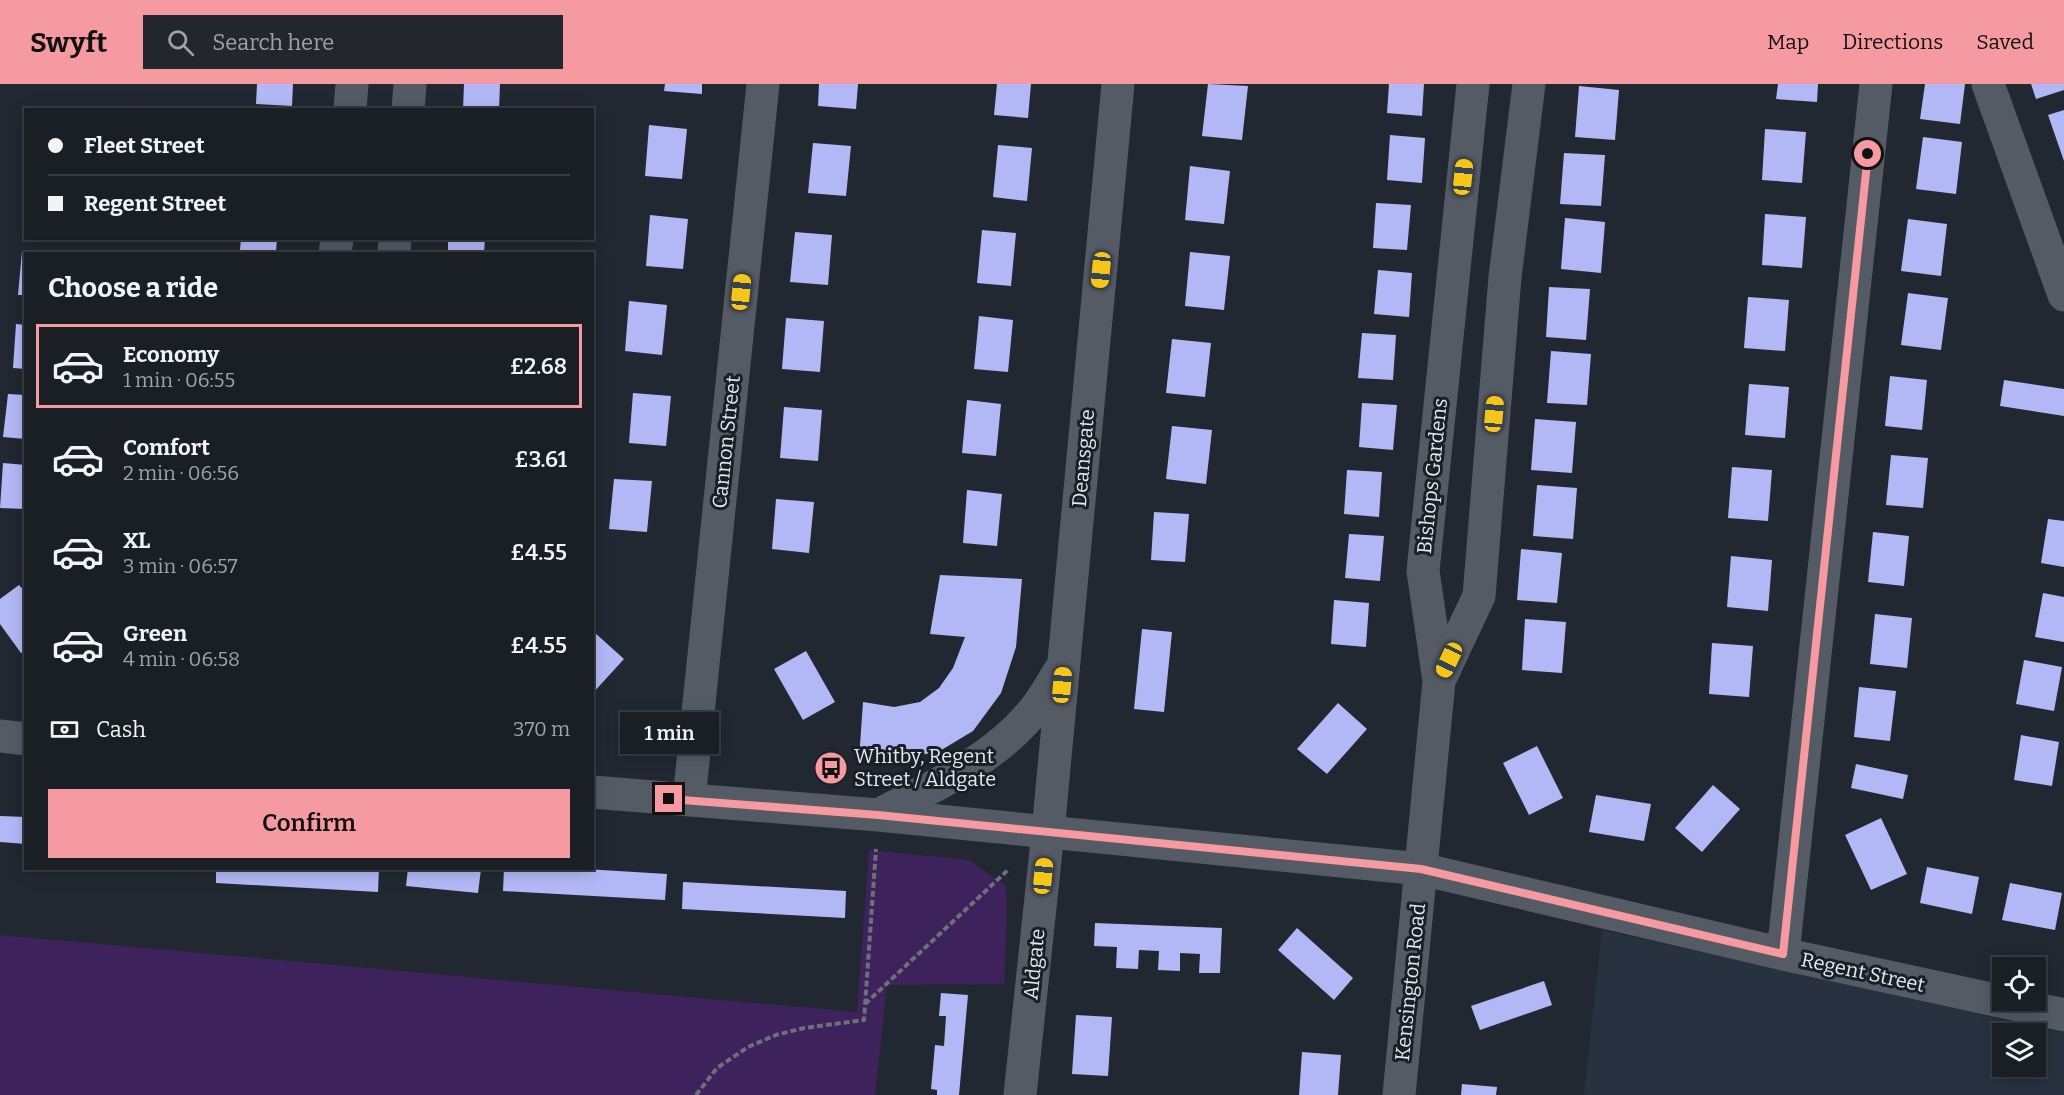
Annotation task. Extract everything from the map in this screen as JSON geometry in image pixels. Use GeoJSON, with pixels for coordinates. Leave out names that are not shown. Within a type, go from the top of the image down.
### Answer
{"type":"FeatureCollection","features":[{"type":"Feature","properties":{"kind":"street"},"geometry":{"type":"LineString","coordinates":[[350,108],[352,84]]}},
{"type":"Feature","properties":{"kind":"street"},"geometry":{"type":"LineString","coordinates":[[408,108],[410,84]]}},
{"type":"Feature","properties":{"kind":"street","name":"Cannon Street"},"geometry":{"type":"LineString","coordinates":[[689,800],[763,84]]}},
{"type":"Feature","properties":{"kind":"street","name":"Deansgate"},"geometry":{"type":"LineString","coordinates":[[1048,832],[1118,84]]}},
{"type":"Feature","properties":{"kind":"street","name":"Bishops Gardens"},"geometry":{"type":"LineString","coordinates":[[1421,869],[1439,681],[1423,571],[1473,84]]}},
{"type":"Feature","properties":{"kind":"street","name":"Bishops Gardens"},"geometry":{"type":"LineString","coordinates":[[1439,681],[1479,596],[1505,277],[1529,84]]}},
{"type":"Feature","properties":{"kind":"street"},"geometry":{"type":"LineString","coordinates":[[1783,954],[1876,84]]}},
{"type":"Feature","properties":{"kind":"street"},"geometry":{"type":"LineString","coordinates":[[1988,84],[2064,295]]}},
{"type":"Feature","properties":{"kind":"street"},"geometry":{"type":"LineString","coordinates":[[1452,271],[1505,277]]}},
{"type":"Feature","properties":{"kind":"street"},"geometry":{"type":"LineString","coordinates":[[878,815],[962,771],[999,745],[1035,709],[1064,664]]}},
{"type":"Feature","properties":{"kind":"street"},"geometry":{"type":"LineString","coordinates":[[0,736],[24,739]]}},
{"type":"Feature","properties":{"kind":"street","name":"Regent Street"},"geometry":{"type":"LineString","coordinates":[[594,792],[878,815],[1421,869],[1783,954],[2064,1015]]}},
{"type":"Feature","properties":{"kind":"street","name":"Aldgate"},"geometry":{"type":"LineString","coordinates":[[1020,1095],[1048,832]]}},
{"type":"Feature","properties":{"kind":"street","name":"Kensington Road"},"geometry":{"type":"LineString","coordinates":[[1399,1095],[1421,869]]}},
{"type":"Feature","properties":{"kind":"path"},"geometry":{"type":"LineString","coordinates":[[696,1095],[717,1068],[748,1047],[776,1035],[804,1028],[864,1020],[878,815]]}},
{"type":"Feature","properties":{"kind":"path"},"geometry":{"type":"LineString","coordinates":[[865,1004],[1048,832]]}},
{"type":"Feature","properties":{"kind":"shaded area"},"geometry":{"type":"Polygon","coordinates":[[[869,850],[969,860],[1006,886],[1007,909],[1004,984],[887,985],[875,1095],[0,1095],[0,935],[857,1012],[869,850]]]}},
{"type":"Feature","properties":{"kind":"shaded area"},"geometry":{"type":"Polygon","coordinates":[[[1602,930],[2019,1023],[1992,1023],[1992,1077],[2046,1077],[2046,1029],[2064,1033],[2064,1095],[1584,1095],[1602,930]]]}},
{"type":"Feature","properties":{"kind":"building"},"geometry":{"type":"Polygon","coordinates":[[[257,84],[293,84],[292,106],[256,104],[257,84]]]}},
{"type":"Feature","properties":{"kind":"building"},"geometry":{"type":"Polygon","coordinates":[[[464,84],[500,84],[499,108],[463,108],[464,84]]]}},
{"type":"Feature","properties":{"kind":"building"},"geometry":{"type":"Polygon","coordinates":[[[665,84],[702,84],[702,94],[664,91],[665,84]]]}},
{"type":"Feature","properties":{"kind":"building"},"geometry":{"type":"Polygon","coordinates":[[[819,84],[858,84],[856,109],[818,106],[819,84]]]}},
{"type":"Feature","properties":{"kind":"building"},"geometry":{"type":"Polygon","coordinates":[[[997,84],[1031,84],[1028,118],[994,115],[997,84]]]}},
{"type":"Feature","properties":{"kind":"building"},"geometry":{"type":"Polygon","coordinates":[[[1208,84],[1248,86],[1242,140],[1202,136],[1208,84]]]}},
{"type":"Feature","properties":{"kind":"building"},"geometry":{"type":"Polygon","coordinates":[[[1389,84],[1424,84],[1422,116],[1387,113],[1389,84]]]}},
{"type":"Feature","properties":{"kind":"building"},"geometry":{"type":"Polygon","coordinates":[[[1778,84],[1818,84],[1817,102],[1776,99],[1778,84]]]}},
{"type":"Feature","properties":{"kind":"building"},"geometry":{"type":"Polygon","coordinates":[[[1925,84],[1965,84],[1960,124],[1920,119],[1925,84]]]}},
{"type":"Feature","properties":{"kind":"building"},"geometry":{"type":"Polygon","coordinates":[[[2031,84],[2064,84],[2064,90],[2036,99],[2031,84]]]}},
{"type":"Feature","properties":{"kind":"building"},"geometry":{"type":"Polygon","coordinates":[[[1579,86],[1619,90],[1615,140],[1575,137],[1579,86]]]}},
{"type":"Feature","properties":{"kind":"building"},"geometry":{"type":"Polygon","coordinates":[[[2064,110],[2064,161],[2048,115],[2064,110]]]}},
{"type":"Feature","properties":{"kind":"building"},"geometry":{"type":"Polygon","coordinates":[[[649,125],[687,129],[682,179],[645,176],[649,125]]]}},
{"type":"Feature","properties":{"kind":"building"},"geometry":{"type":"Polygon","coordinates":[[[1765,129],[1806,132],[1802,183],[1762,180],[1765,129]]]}},
{"type":"Feature","properties":{"kind":"building"},"geometry":{"type":"Polygon","coordinates":[[[1390,135],[1425,138],[1422,183],[1387,180],[1390,135]]]}},
{"type":"Feature","properties":{"kind":"building"},"geometry":{"type":"Polygon","coordinates":[[[1923,137],[1962,142],[1956,194],[1916,189],[1923,137]]]}},
{"type":"Feature","properties":{"kind":"building"},"geometry":{"type":"Polygon","coordinates":[[[813,143],[851,146],[846,196],[808,193],[813,143]]]}},
{"type":"Feature","properties":{"kind":"building"},"geometry":{"type":"Polygon","coordinates":[[[998,145],[1032,148],[1027,201],[993,197],[998,145]]]}},
{"type":"Feature","properties":{"kind":"building"},"geometry":{"type":"Polygon","coordinates":[[[1564,153],[1605,155],[1601,206],[1560,204],[1564,153]]]}},
{"type":"Feature","properties":{"kind":"building"},"geometry":{"type":"Polygon","coordinates":[[[1190,166],[1230,171],[1224,224],[1185,220],[1190,166]]]}},
{"type":"Feature","properties":{"kind":"building"},"geometry":{"type":"Polygon","coordinates":[[[1376,203],[1411,205],[1407,250],[1373,248],[1376,203]]]}},
{"type":"Feature","properties":{"kind":"building"},"geometry":{"type":"Polygon","coordinates":[[[1765,214],[1806,217],[1802,268],[1762,265],[1765,214]]]}},
{"type":"Feature","properties":{"kind":"building"},"geometry":{"type":"Polygon","coordinates":[[[650,215],[688,219],[683,269],[646,266],[650,215]]]}},
{"type":"Feature","properties":{"kind":"building"},"geometry":{"type":"Polygon","coordinates":[[[1565,218],[1605,222],[1601,273],[1561,269],[1565,218]]]}},
{"type":"Feature","properties":{"kind":"building"},"geometry":{"type":"Polygon","coordinates":[[[1908,219],[1947,224],[1941,276],[1901,271],[1908,219]]]}},
{"type":"Feature","properties":{"kind":"building"},"geometry":{"type":"Polygon","coordinates":[[[982,230],[1016,233],[1011,286],[977,283],[982,230]]]}},
{"type":"Feature","properties":{"kind":"building"},"geometry":{"type":"Polygon","coordinates":[[[795,232],[832,235],[828,285],[790,282],[795,232]]]}},
{"type":"Feature","properties":{"kind":"building"},"geometry":{"type":"Polygon","coordinates":[[[241,240],[277,240],[276,252],[240,250],[241,240]]]}},
{"type":"Feature","properties":{"kind":"building"},"geometry":{"type":"Polygon","coordinates":[[[448,240],[485,240],[484,252],[448,252],[448,240]]]}},
{"type":"Feature","properties":{"kind":"building"},"geometry":{"type":"Polygon","coordinates":[[[22,251],[30,252],[24,252],[24,295],[18,295],[22,251]]]}},
{"type":"Feature","properties":{"kind":"building"},"geometry":{"type":"Polygon","coordinates":[[[1190,252],[1230,256],[1224,310],[1185,306],[1190,252]]]}},
{"type":"Feature","properties":{"kind":"building"},"geometry":{"type":"Polygon","coordinates":[[[1378,270],[1412,273],[1409,317],[1374,314],[1378,270]]]}},
{"type":"Feature","properties":{"kind":"building"},"geometry":{"type":"Polygon","coordinates":[[[1549,287],[1590,289],[1586,340],[1546,337],[1549,287]]]}},
{"type":"Feature","properties":{"kind":"building"},"geometry":{"type":"Polygon","coordinates":[[[1908,293],[1948,298],[1941,350],[1901,345],[1908,293]]]}},
{"type":"Feature","properties":{"kind":"building"},"geometry":{"type":"Polygon","coordinates":[[[1748,297],[1789,300],[1785,351],[1744,348],[1748,297]]]}},
{"type":"Feature","properties":{"kind":"building"},"geometry":{"type":"Polygon","coordinates":[[[629,301],[667,305],[662,355],[625,351],[629,301]]]}},
{"type":"Feature","properties":{"kind":"building"},"geometry":{"type":"Polygon","coordinates":[[[979,316],[1013,320],[1008,372],[974,369],[979,316]]]}},
{"type":"Feature","properties":{"kind":"building"},"geometry":{"type":"Polygon","coordinates":[[[786,318],[824,321],[820,372],[782,369],[786,318]]]}},
{"type":"Feature","properties":{"kind":"building"},"geometry":{"type":"Polygon","coordinates":[[[16,324],[24,325],[24,369],[13,368],[16,324]]]}},
{"type":"Feature","properties":{"kind":"building"},"geometry":{"type":"Polygon","coordinates":[[[1362,333],[1396,335],[1393,380],[1358,378],[1362,333]]]}},
{"type":"Feature","properties":{"kind":"building"},"geometry":{"type":"Polygon","coordinates":[[[1172,339],[1211,343],[1205,397],[1166,393],[1172,339]]]}},
{"type":"Feature","properties":{"kind":"building"},"geometry":{"type":"Polygon","coordinates":[[[1551,351],[1591,354],[1587,405],[1547,403],[1551,351]]]}},
{"type":"Feature","properties":{"kind":"building"},"geometry":{"type":"Polygon","coordinates":[[[1890,376],[1927,380],[1922,430],[1885,426],[1890,376]]]}},
{"type":"Feature","properties":{"kind":"building"},"geometry":{"type":"Polygon","coordinates":[[[2004,380],[2064,389],[2064,416],[2000,406],[2004,380]]]}},
{"type":"Feature","properties":{"kind":"building"},"geometry":{"type":"Polygon","coordinates":[[[1749,384],[1789,387],[1785,438],[1745,435],[1749,384]]]}},
{"type":"Feature","properties":{"kind":"building"},"geometry":{"type":"Polygon","coordinates":[[[633,393],[671,396],[666,446],[629,443],[633,393]]]}},
{"type":"Feature","properties":{"kind":"building"},"geometry":{"type":"Polygon","coordinates":[[[8,394],[24,395],[24,439],[3,437],[8,394]]]}},
{"type":"Feature","properties":{"kind":"building"},"geometry":{"type":"Polygon","coordinates":[[[967,400],[1001,404],[996,456],[962,453],[967,400]]]}},
{"type":"Feature","properties":{"kind":"building"},"geometry":{"type":"Polygon","coordinates":[[[1362,403],[1397,405],[1393,450],[1359,447],[1362,403]]]}},
{"type":"Feature","properties":{"kind":"building"},"geometry":{"type":"Polygon","coordinates":[[[784,407],[822,410],[818,461],[780,458],[784,407]]]}},
{"type":"Feature","properties":{"kind":"building"},"geometry":{"type":"Polygon","coordinates":[[[1535,419],[1576,422],[1572,473],[1531,470],[1535,419]]]}},
{"type":"Feature","properties":{"kind":"building"},"geometry":{"type":"Polygon","coordinates":[[[1172,426],[1212,430],[1206,484],[1166,479],[1172,426]]]}},
{"type":"Feature","properties":{"kind":"building"},"geometry":{"type":"Polygon","coordinates":[[[1891,455],[1928,458],[1923,508],[1886,505],[1891,455]]]}},
{"type":"Feature","properties":{"kind":"building"},"geometry":{"type":"Polygon","coordinates":[[[3,463],[24,465],[24,509],[0,508],[3,463]]]}},
{"type":"Feature","properties":{"kind":"building"},"geometry":{"type":"Polygon","coordinates":[[[1732,467],[1772,470],[1768,521],[1728,518],[1732,467]]]}},
{"type":"Feature","properties":{"kind":"building"},"geometry":{"type":"Polygon","coordinates":[[[1347,470],[1382,472],[1379,517],[1344,514],[1347,470]]]}},
{"type":"Feature","properties":{"kind":"building"},"geometry":{"type":"Polygon","coordinates":[[[614,479],[652,481],[647,532],[609,529],[614,479]]]}},
{"type":"Feature","properties":{"kind":"building"},"geometry":{"type":"Polygon","coordinates":[[[1537,485],[1577,488],[1573,539],[1533,536],[1537,485]]]}},
{"type":"Feature","properties":{"kind":"building"},"geometry":{"type":"Polygon","coordinates":[[[967,490],[1002,494],[997,546],[963,543],[967,490]]]}},
{"type":"Feature","properties":{"kind":"building"},"geometry":{"type":"Polygon","coordinates":[[[776,499],[814,502],[809,553],[772,549],[776,499]]]}},
{"type":"Feature","properties":{"kind":"building"},"geometry":{"type":"Polygon","coordinates":[[[1154,512],[1189,514],[1185,562],[1151,560],[1154,512]]]}},
{"type":"Feature","properties":{"kind":"building"},"geometry":{"type":"Polygon","coordinates":[[[2048,519],[2064,521],[2064,567],[2041,563],[2048,519]]]}},
{"type":"Feature","properties":{"kind":"building"},"geometry":{"type":"Polygon","coordinates":[[[1873,532],[1909,536],[1904,586],[1868,582],[1873,532]]]}},
{"type":"Feature","properties":{"kind":"building"},"geometry":{"type":"Polygon","coordinates":[[[1349,534],[1384,536],[1380,581],[1345,578],[1349,534]]]}},
{"type":"Feature","properties":{"kind":"building"},"geometry":{"type":"Polygon","coordinates":[[[1521,549],[1562,553],[1557,603],[1517,600],[1521,549]]]}},
{"type":"Feature","properties":{"kind":"building"},"geometry":{"type":"Polygon","coordinates":[[[1731,556],[1772,560],[1768,611],[1727,607],[1731,556]]]}},
{"type":"Feature","properties":{"kind":"building"},"geometry":{"type":"Polygon","coordinates":[[[940,575],[1022,579],[1016,647],[1001,693],[973,731],[938,752],[899,758],[859,759],[863,702],[894,707],[920,702],[939,688],[953,668],[965,637],[930,634],[940,575]]]}},
{"type":"Feature","properties":{"kind":"building"},"geometry":{"type":"Polygon","coordinates":[[[19,585],[24,591],[24,651],[21,653],[0,624],[0,599],[19,585]]]}},
{"type":"Feature","properties":{"kind":"building"},"geometry":{"type":"Polygon","coordinates":[[[2043,593],[2064,597],[2064,642],[2035,637],[2043,593]]]}},
{"type":"Feature","properties":{"kind":"building"},"geometry":{"type":"Polygon","coordinates":[[[1334,600],[1369,603],[1366,647],[1331,644],[1334,600]]]}},
{"type":"Feature","properties":{"kind":"building"},"geometry":{"type":"Polygon","coordinates":[[[1875,614],[1912,618],[1907,668],[1870,664],[1875,614]]]}},
{"type":"Feature","properties":{"kind":"building"},"geometry":{"type":"Polygon","coordinates":[[[1525,619],[1566,622],[1562,673],[1522,670],[1525,619]]]}},
{"type":"Feature","properties":{"kind":"building"},"geometry":{"type":"Polygon","coordinates":[[[1142,629],[1172,632],[1164,712],[1134,709],[1142,629]]]}},
{"type":"Feature","properties":{"kind":"building"},"geometry":{"type":"Polygon","coordinates":[[[594,632],[624,659],[594,692],[594,632]]]}},
{"type":"Feature","properties":{"kind":"building"},"geometry":{"type":"Polygon","coordinates":[[[1712,643],[1753,646],[1749,697],[1709,694],[1712,643]]]}},
{"type":"Feature","properties":{"kind":"building"},"geometry":{"type":"Polygon","coordinates":[[[806,651],[835,702],[803,720],[774,669],[806,651]]]}},
{"type":"Feature","properties":{"kind":"building"},"geometry":{"type":"Polygon","coordinates":[[[2024,660],[2062,667],[2054,711],[2016,704],[2024,660]]]}},
{"type":"Feature","properties":{"kind":"building"},"geometry":{"type":"Polygon","coordinates":[[[1859,687],[1896,691],[1890,741],[1854,737],[1859,687]]]}},
{"type":"Feature","properties":{"kind":"building"},"geometry":{"type":"Polygon","coordinates":[[[1338,703],[1367,729],[1327,774],[1297,749],[1338,703]]]}},
{"type":"Feature","properties":{"kind":"building"},"geometry":{"type":"Polygon","coordinates":[[[2021,735],[2059,742],[2052,786],[2014,780],[2021,735]]]}},
{"type":"Feature","properties":{"kind":"building"},"geometry":{"type":"Polygon","coordinates":[[[1537,746],[1563,798],[1529,815],[1503,763],[1537,746]]]}},
{"type":"Feature","properties":{"kind":"building"},"geometry":{"type":"Polygon","coordinates":[[[1856,764],[1908,775],[1903,799],[1851,788],[1856,764]]]}},
{"type":"Feature","properties":{"kind":"building"},"geometry":{"type":"Polygon","coordinates":[[[1713,785],[1740,809],[1702,852],[1675,828],[1713,785]]]}},
{"type":"Feature","properties":{"kind":"building"},"geometry":{"type":"Polygon","coordinates":[[[1596,795],[1651,804],[1644,841],[1589,832],[1596,795]]]}},
{"type":"Feature","properties":{"kind":"building"},"geometry":{"type":"Polygon","coordinates":[[[0,816],[24,817],[24,844],[0,842],[0,816]]]}},
{"type":"Feature","properties":{"kind":"building"},"geometry":{"type":"Polygon","coordinates":[[[1881,818],[1907,874],[1871,890],[1845,835],[1881,818]]]}},
{"type":"Feature","properties":{"kind":"building"},"geometry":{"type":"Polygon","coordinates":[[[1927,867],[1979,877],[1972,914],[1920,903],[1927,867]]]}},
{"type":"Feature","properties":{"kind":"building"},"geometry":{"type":"Polygon","coordinates":[[[216,870],[379,870],[378,892],[216,883],[216,870]]]}},
{"type":"Feature","properties":{"kind":"building"},"geometry":{"type":"Polygon","coordinates":[[[408,870],[481,870],[478,893],[406,886],[408,870]]]}},
{"type":"Feature","properties":{"kind":"building"},"geometry":{"type":"Polygon","coordinates":[[[504,870],[594,870],[667,874],[665,900],[503,891],[504,870]]]}},
{"type":"Feature","properties":{"kind":"building"},"geometry":{"type":"Polygon","coordinates":[[[683,882],[846,891],[845,918],[682,909],[683,882]]]}},
{"type":"Feature","properties":{"kind":"building"},"geometry":{"type":"Polygon","coordinates":[[[2010,883],[2062,893],[2055,930],[2002,920],[2010,883]]]}},
{"type":"Feature","properties":{"kind":"building"},"geometry":{"type":"Polygon","coordinates":[[[1095,923],[1222,928],[1220,973],[1199,973],[1200,954],[1180,953],[1180,971],[1158,970],[1159,951],[1139,950],[1138,969],[1116,968],[1117,947],[1094,946],[1095,923]]]}},
{"type":"Feature","properties":{"kind":"building"},"geometry":{"type":"Polygon","coordinates":[[[1297,928],[1353,978],[1334,1000],[1278,950],[1297,928]]]}},
{"type":"Feature","properties":{"kind":"building"},"geometry":{"type":"Polygon","coordinates":[[[1544,981],[1552,1005],[1480,1030],[1471,1006],[1544,981]]]}},
{"type":"Feature","properties":{"kind":"building"},"geometry":{"type":"Polygon","coordinates":[[[941,993],[968,995],[959,1095],[937,1095],[937,1090],[931,1089],[935,1045],[944,1046],[946,1016],[939,1016],[941,993]]]}},
{"type":"Feature","properties":{"kind":"building"},"geometry":{"type":"Polygon","coordinates":[[[1076,1015],[1112,1017],[1108,1076],[1072,1074],[1076,1015]]]}},
{"type":"Feature","properties":{"kind":"building"},"geometry":{"type":"Polygon","coordinates":[[[1302,1052],[1341,1055],[1338,1095],[1299,1095],[1302,1052]]]}},
{"type":"Feature","properties":{"kind":"building"},"geometry":{"type":"Polygon","coordinates":[[[1462,1084],[1497,1087],[1496,1095],[1461,1095],[1462,1084]]]}},
{"type":"Feature","properties":{"kind":"place","name":"Whitby, Regent Street / Aldgate"},"geometry":{"type":"Point","coordinates":[831,768]}},
{"type":"Feature","properties":{"kind":"route"},"geometry":{"type":"LineString","coordinates":[[669,799],[878,815],[1421,869],[1783,954],[1868,154]]}}]}
